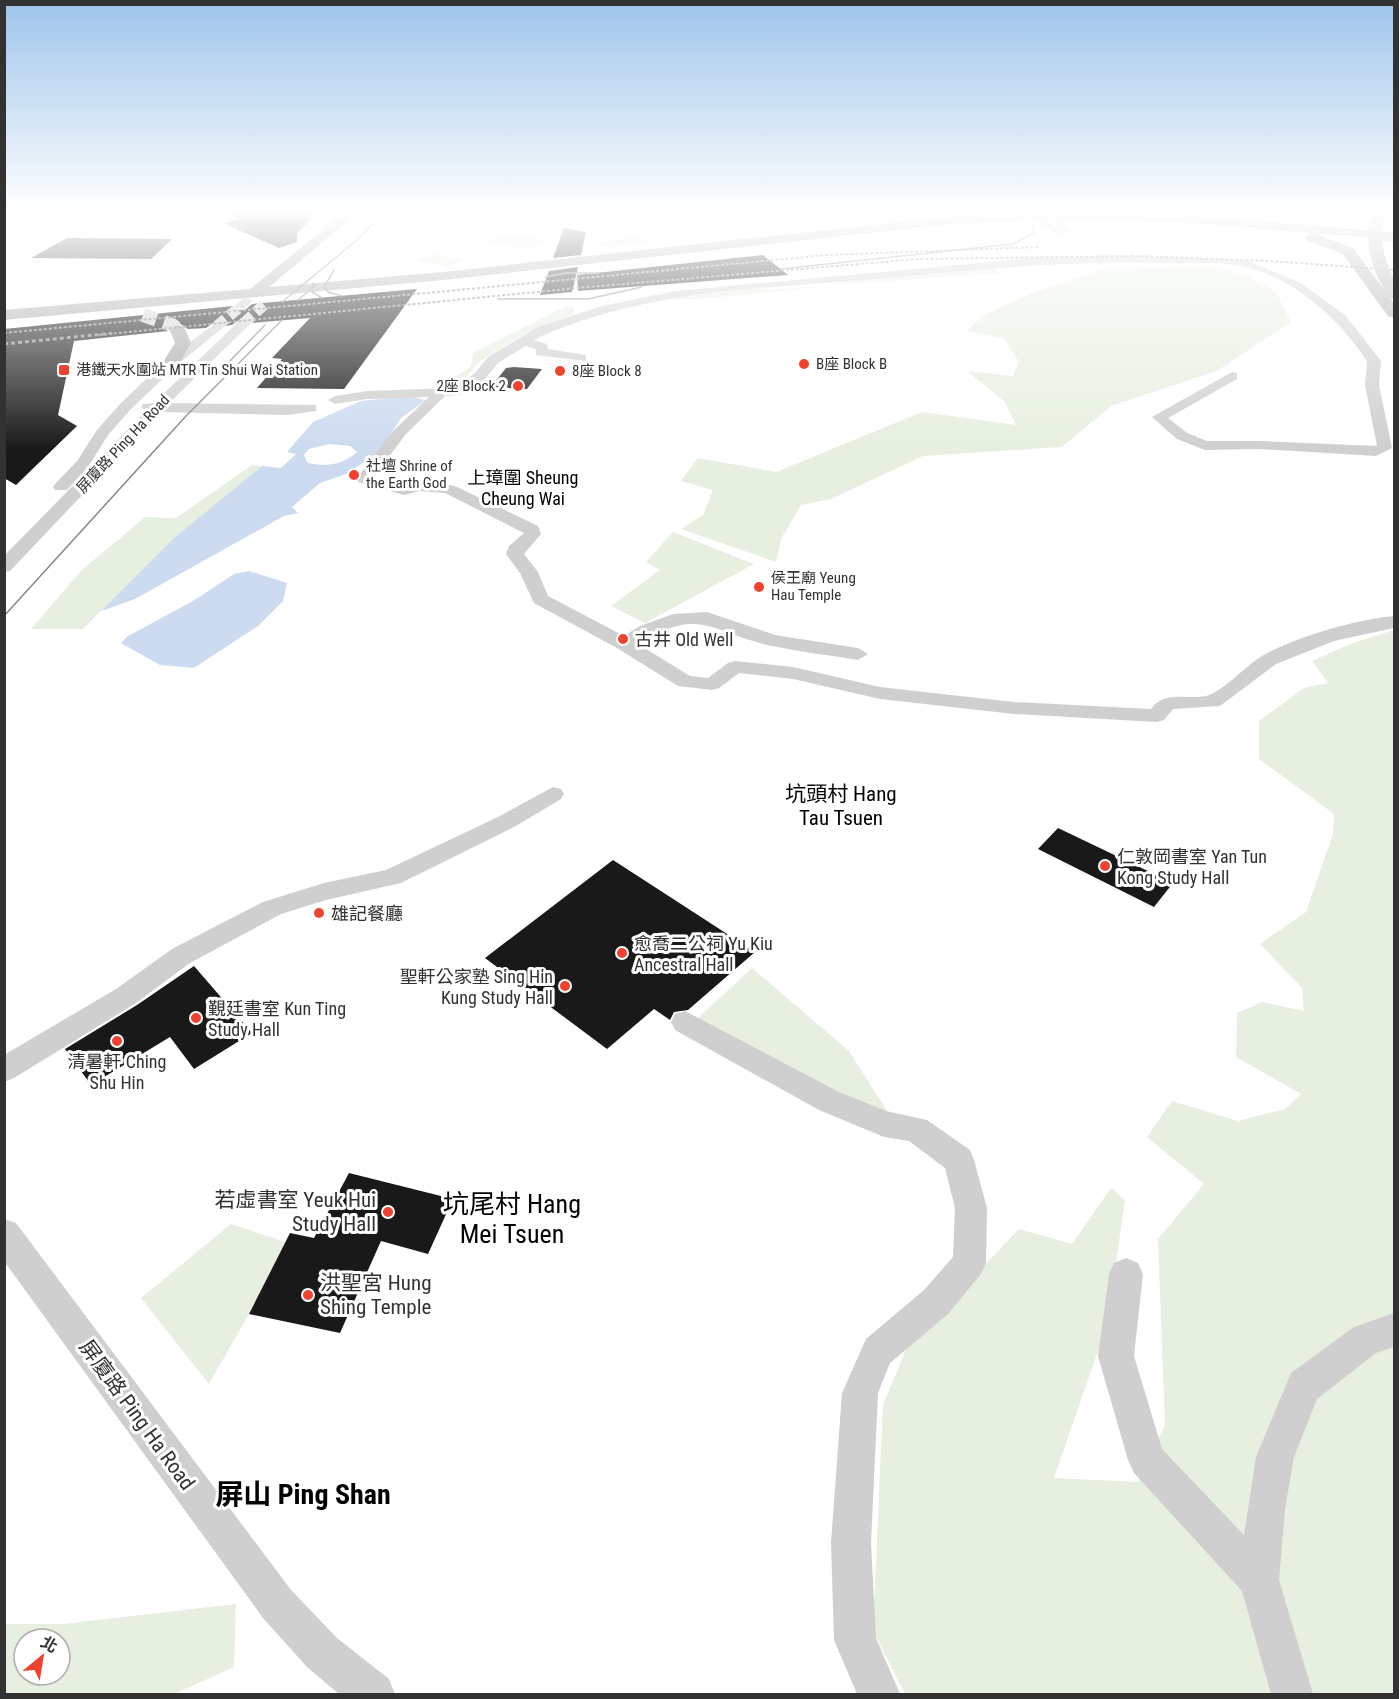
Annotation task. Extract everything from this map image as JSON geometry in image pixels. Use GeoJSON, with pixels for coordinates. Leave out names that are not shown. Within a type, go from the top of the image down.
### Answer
{"type":"FeatureCollection","features":[{"type":"Feature","properties":{"kind":"main road"},"geometry":{"type":"LineString","coordinates":[[58,311],[199,291]]}},
{"type":"Feature","properties":{"kind":"main road"},"geometry":{"type":"LineString","coordinates":[[259,298],[264,291]]}},
{"type":"Feature","properties":{"kind":"main road"},"geometry":{"type":"LineString","coordinates":[[259,298],[269,291]]}},
{"type":"Feature","properties":{"kind":"main road"},"geometry":{"type":"LineString","coordinates":[[4,315],[259,298],[290,291]]}},
{"type":"Feature","properties":{"kind":"main road"},"geometry":{"type":"LineString","coordinates":[[4,320],[324,291]]}},
{"type":"Feature","properties":{"kind":"main road"},"geometry":{"type":"LineString","coordinates":[[1379,291],[1395,313]]}},
{"type":"Feature","properties":{"kind":"main road"},"geometry":{"type":"LineString","coordinates":[[114,311],[143,315]]}},
{"type":"Feature","properties":{"kind":"main road"},"geometry":{"type":"LineString","coordinates":[[172,362],[183,343],[178,330]]}},
{"type":"Feature","properties":{"kind":"street"},"geometry":{"type":"LineString","coordinates":[[697,291],[606,309],[542,330],[493,360],[480,376],[399,433],[390,448],[364,479],[404,490],[420,486],[449,489],[532,530],[533,534],[515,550],[515,554],[529,572],[540,599],[624,644],[685,682],[711,684],[735,667],[793,673],[892,694],[1014,708],[1157,716],[1165,705],[1172,703],[1213,702],[1269,660],[1326,637],[1395,622]]}},
{"type":"Feature","properties":{"kind":"street"},"geometry":{"type":"LineString","coordinates":[[1232,376],[1159,417],[1182,436],[1205,446],[1261,445],[1376,451],[1385,448],[1372,386],[1374,361],[1342,319],[1305,291]]}},
{"type":"Feature","properties":{"kind":"street"},"geometry":{"type":"LineString","coordinates":[[140,410],[171,378],[193,371],[244,323]]}},
{"type":"Feature","properties":{"kind":"street","name":"屏廈路 Ping Ha Road"},"geometry":{"type":"LineString","coordinates":[[4,567],[140,410],[172,362],[217,326]]}},
{"type":"Feature","properties":{"kind":"street"},"geometry":{"type":"LineString","coordinates":[[523,341],[543,347],[541,352],[581,357]]}},
{"type":"Feature","properties":{"kind":"street"},"geometry":{"type":"LineString","coordinates":[[175,408],[200,379],[193,371]]}},
{"type":"Feature","properties":{"kind":"street"},"geometry":{"type":"LineString","coordinates":[[140,410],[175,408],[287,411],[310,408],[329,409],[338,404],[335,400],[375,394],[449,397]]}},
{"type":"Feature","properties":{"kind":"street","name":"屏廈路 Ping Ha Road"},"geometry":{"type":"LineString","coordinates":[[4,543],[82,464],[102,433],[140,410]]}},
{"type":"Feature","properties":{"kind":"street"},"geometry":{"type":"LineString","coordinates":[[624,644],[647,630],[680,618],[707,618],[772,640],[858,654]]}},
{"type":"Feature","properties":{"kind":"street"},"geometry":{"type":"LineString","coordinates":[[4,1070],[126,996],[181,956],[272,908],[324,892],[392,876],[506,822],[553,794]]}},
{"type":"Feature","properties":{"kind":"street"},"geometry":{"type":"LineString","coordinates":[[685,1022],[829,1101],[884,1124],[916,1129],[959,1160],[971,1208],[969,1263],[936,1302],[878,1351],[860,1393],[851,1543],[855,1640],[879,1695]]}},
{"type":"Feature","properties":{"kind":"street","name":"屏廈路 Ping Ha Road"},"geometry":{"type":"LineString","coordinates":[[4,1234],[276,1604],[308,1640],[346,1675],[374,1695]]}},
{"type":"Feature","properties":{"kind":"street"},"geometry":{"type":"LineString","coordinates":[[1126,1274],[1116,1356],[1148,1460],[1259,1580]]}},
{"type":"Feature","properties":{"kind":"street"},"geometry":{"type":"LineString","coordinates":[[1292,1695],[1259,1580],[1266,1509],[1275,1457],[1304,1386],[1366,1340],[1395,1330]]}},
{"type":"Feature","properties":{"kind":"green space"},"geometry":{"type":"Polygon","coordinates":[[[728,291],[776,291],[691,300],[666,299],[728,291]]]}},
{"type":"Feature","properties":{"kind":"green space"},"geometry":{"type":"Polygon","coordinates":[[[1038,291],[1275,291],[1291,322],[1217,371],[1111,406],[1062,447],[923,456],[831,499],[801,505],[782,537],[776,562],[681,529],[703,515],[713,490],[681,481],[698,458],[776,472],[922,412],[1016,425],[1005,402],[967,371],[1013,376],[1019,362],[1003,338],[966,331],[983,316],[1038,291]]]}},
{"type":"Feature","properties":{"kind":"green space"},"geometry":{"type":"Polygon","coordinates":[[[567,306],[574,309],[574,314],[530,331],[480,361],[459,386],[432,391],[471,367],[473,353],[567,306]]]}},
{"type":"Feature","properties":{"kind":"green space"},"geometry":{"type":"Polygon","coordinates":[[[252,465],[262,466],[175,537],[83,629],[31,629],[82,570],[145,517],[176,518],[252,465]]]}},
{"type":"Feature","properties":{"kind":"green space"},"geometry":{"type":"Polygon","coordinates":[[[673,532],[754,564],[645,623],[611,606],[660,570],[646,562],[673,532]]]}},
{"type":"Feature","properties":{"kind":"green space"},"geometry":{"type":"Polygon","coordinates":[[[1394,630],[1394,1694],[905,1694],[873,1631],[883,1405],[907,1347],[1019,1229],[1072,1244],[1111,1188],[1125,1200],[1107,1325],[1054,1478],[1138,1482],[1165,1425],[1158,1239],[1204,1184],[1147,1137],[1172,1101],[1238,1121],[1285,1109],[1301,1094],[1236,1057],[1237,1013],[1262,1002],[1304,1011],[1302,988],[1260,944],[1306,912],[1333,834],[1334,814],[1259,759],[1259,721],[1304,688],[1328,683],[1312,661],[1350,644],[1394,630]]]}},
{"type":"Feature","properties":{"kind":"green space"},"geometry":{"type":"Polygon","coordinates":[[[752,968],[849,1051],[887,1111],[882,1116],[696,1020],[752,968]]]}},
{"type":"Feature","properties":{"kind":"green space"},"geometry":{"type":"Polygon","coordinates":[[[231,1224],[285,1242],[249,1314],[209,1384],[141,1298],[231,1224]]]}},
{"type":"Feature","properties":{"kind":"green space"},"geometry":{"type":"Polygon","coordinates":[[[236,1604],[234,1667],[174,1694],[5,1694],[5,1624],[63,1624],[236,1604]]]}},
{"type":"Feature","properties":{"kind":"water"},"geometry":{"type":"Polygon","coordinates":[[[407,396],[426,400],[401,418],[379,452],[346,474],[320,483],[292,507],[298,513],[284,516],[135,599],[101,611],[175,537],[262,466],[281,468],[296,454],[287,452],[313,422],[361,401],[407,396]],[[329,444],[309,449],[304,455],[308,463],[334,464],[346,460],[357,452],[350,446],[329,444]]]}},
{"type":"Feature","properties":{"kind":"water"},"geometry":{"type":"Polygon","coordinates":[[[249,571],[287,583],[283,601],[258,626],[194,668],[160,665],[121,643],[128,636],[193,601],[234,574],[249,571]]]}},
{"type":"Feature","properties":{"kind":"building"},"geometry":{"type":"Polygon","coordinates":[[[392,291],[415,291],[344,389],[257,388],[282,359],[272,358],[310,318],[250,323],[250,319],[243,317],[232,325],[225,326],[217,320],[206,328],[188,329],[179,323],[169,328],[168,331],[74,341],[58,415],[77,426],[16,485],[4,478],[4,329],[233,306],[237,310],[245,310],[252,304],[392,291]]]}},
{"type":"Feature","properties":{"kind":"building"},"geometry":{"type":"Polygon","coordinates":[[[541,291],[572,291],[572,292],[540,295],[541,291]]]}},
{"type":"Feature","properties":{"kind":"building"},"geometry":{"type":"Polygon","coordinates":[[[506,368],[542,369],[527,389],[491,387],[506,368]]]}},
{"type":"Feature","properties":{"kind":"building","name":"仁敦岡書室 Yan Tun Kong Study Hall"},"geometry":{"type":"Polygon","coordinates":[[[1058,828],[1173,883],[1154,907],[1038,849],[1058,828]]]}},
{"type":"Feature","properties":{"kind":"building"},"geometry":{"type":"Polygon","coordinates":[[[613,860],[755,952],[688,1010],[674,1012],[670,1020],[654,1009],[607,1049],[485,958],[613,860]]]}},
{"type":"Feature","properties":{"kind":"building"},"geometry":{"type":"Polygon","coordinates":[[[194,966],[252,1033],[194,1069],[170,1037],[91,1085],[65,1049],[137,1005],[194,966]]]}},
{"type":"Feature","properties":{"kind":"building"},"geometry":{"type":"Polygon","coordinates":[[[349,1173],[453,1199],[428,1254],[381,1241],[340,1333],[249,1314],[290,1233],[314,1238],[349,1173]]]}},
{"type":"Feature","properties":{"kind":"tunnel"},"geometry":{"type":"LineString","coordinates":[[244,323],[266,303]]}},
{"type":"Feature","properties":{"kind":"tunnel"},"geometry":{"type":"LineString","coordinates":[[217,326],[241,306]]}},
{"type":"Feature","properties":{"kind":"tunnel"},"geometry":{"type":"LineString","coordinates":[[143,315],[172,325],[178,330]]}},
{"type":"Feature","properties":{"kind":"tram line"},"geometry":{"type":"LineString","coordinates":[[282,302],[295,291]]}},
{"type":"Feature","properties":{"kind":"tram line"},"geometry":{"type":"LineString","coordinates":[[298,300],[308,291]]}},
{"type":"Feature","properties":{"kind":"tram line"},"geometry":{"type":"LineString","coordinates":[[312,291],[322,298]]}},
{"type":"Feature","properties":{"kind":"tram line"},"geometry":{"type":"LineString","coordinates":[[327,291],[342,296]]}},
{"type":"Feature","properties":{"kind":"tram line"},"geometry":{"type":"LineString","coordinates":[[498,299],[588,299],[623,291]]}},
{"type":"Feature","properties":{"kind":"tram line"},"geometry":{"type":"LineString","coordinates":[[4,616],[186,416],[282,320]]}},
{"type":"Feature","properties":{"kind":"tram line"},"geometry":{"type":"LineString","coordinates":[[227,364],[265,325]]}},
{"type":"Feature","properties":{"kind":"railway"},"geometry":{"type":"LineString","coordinates":[[4,333],[444,291]]}},
{"type":"Feature","properties":{"kind":"railway"},"geometry":{"type":"LineString","coordinates":[[99,335],[544,291]]}},
{"type":"Feature","properties":{"kind":"railway"},"geometry":{"type":"LineString","coordinates":[[4,344],[114,333]]}},
{"type":"Feature","properties":{"kind":"place","name":"B座 Block B"},"geometry":{"type":"Point","coordinates":[804,364]}},
{"type":"Feature","properties":{"kind":"place","name":"港鐵天水圍站 MTR Tin Shui Wai Station"},"geometry":{"type":"Point","coordinates":[64,370]}},
{"type":"Feature","properties":{"kind":"place","name":"8座 Block 8"},"geometry":{"type":"Point","coordinates":[560,371]}},
{"type":"Feature","properties":{"kind":"place","name":"2座 Block 2"},"geometry":{"type":"Point","coordinates":[518,386]}},
{"type":"Feature","properties":{"kind":"place","name":"社壇 Shrine of the Earth God"},"geometry":{"type":"Point","coordinates":[354,475]}},
{"type":"Feature","properties":{"kind":"place","name":"侯王廟 Yeung Hau Temple"},"geometry":{"type":"Point","coordinates":[759,587]}},
{"type":"Feature","properties":{"kind":"place","name":"古井 Old Well"},"geometry":{"type":"Point","coordinates":[623,639]}},
{"type":"Feature","properties":{"kind":"place","name":"仁敦岡書室 Yan Tun Kong Study Hall"},"geometry":{"type":"Point","coordinates":[1105,866]}},
{"type":"Feature","properties":{"kind":"place","name":"雄記餐廳"},"geometry":{"type":"Point","coordinates":[319,913]}},
{"type":"Feature","properties":{"kind":"place","name":"愈喬二公祠 Yu Kiu Ancestral Hall"},"geometry":{"type":"Point","coordinates":[622,953]}},
{"type":"Feature","properties":{"kind":"place","name":"聖軒公家塾 Sing Hin Kung Study Hall"},"geometry":{"type":"Point","coordinates":[565,986]}},
{"type":"Feature","properties":{"kind":"place","name":"覲廷書室 Kun Ting Study Hall"},"geometry":{"type":"Point","coordinates":[196,1018]}},
{"type":"Feature","properties":{"kind":"place","name":"清暑軒 Ching Shu Hin"},"geometry":{"type":"Point","coordinates":[117,1041]}},
{"type":"Feature","properties":{"kind":"place","name":"若虛書室 Yeuk Hui Study Hall"},"geometry":{"type":"Point","coordinates":[388,1212]}},
{"type":"Feature","properties":{"kind":"place","name":"洪聖宮 Hung Shing Temple"},"geometry":{"type":"Point","coordinates":[308,1295]}},
{"type":"Feature","properties":{"kind":"district","name":"上璋圍 Sheung Cheung Wai"},"geometry":{"type":"Point","coordinates":[523,487]}},
{"type":"Feature","properties":{"kind":"district","name":"坑頭村 Hang Tau Tsuen"},"geometry":{"type":"Point","coordinates":[841,806]}},
{"type":"Feature","properties":{"kind":"district","name":"坑尾村 Hang Mei Tsuen"},"geometry":{"type":"Point","coordinates":[512,1219]}},
{"type":"Feature","properties":{"kind":"district","name":"屏山 Ping Shan"},"geometry":{"type":"Point","coordinates":[303,1494]}}]}
